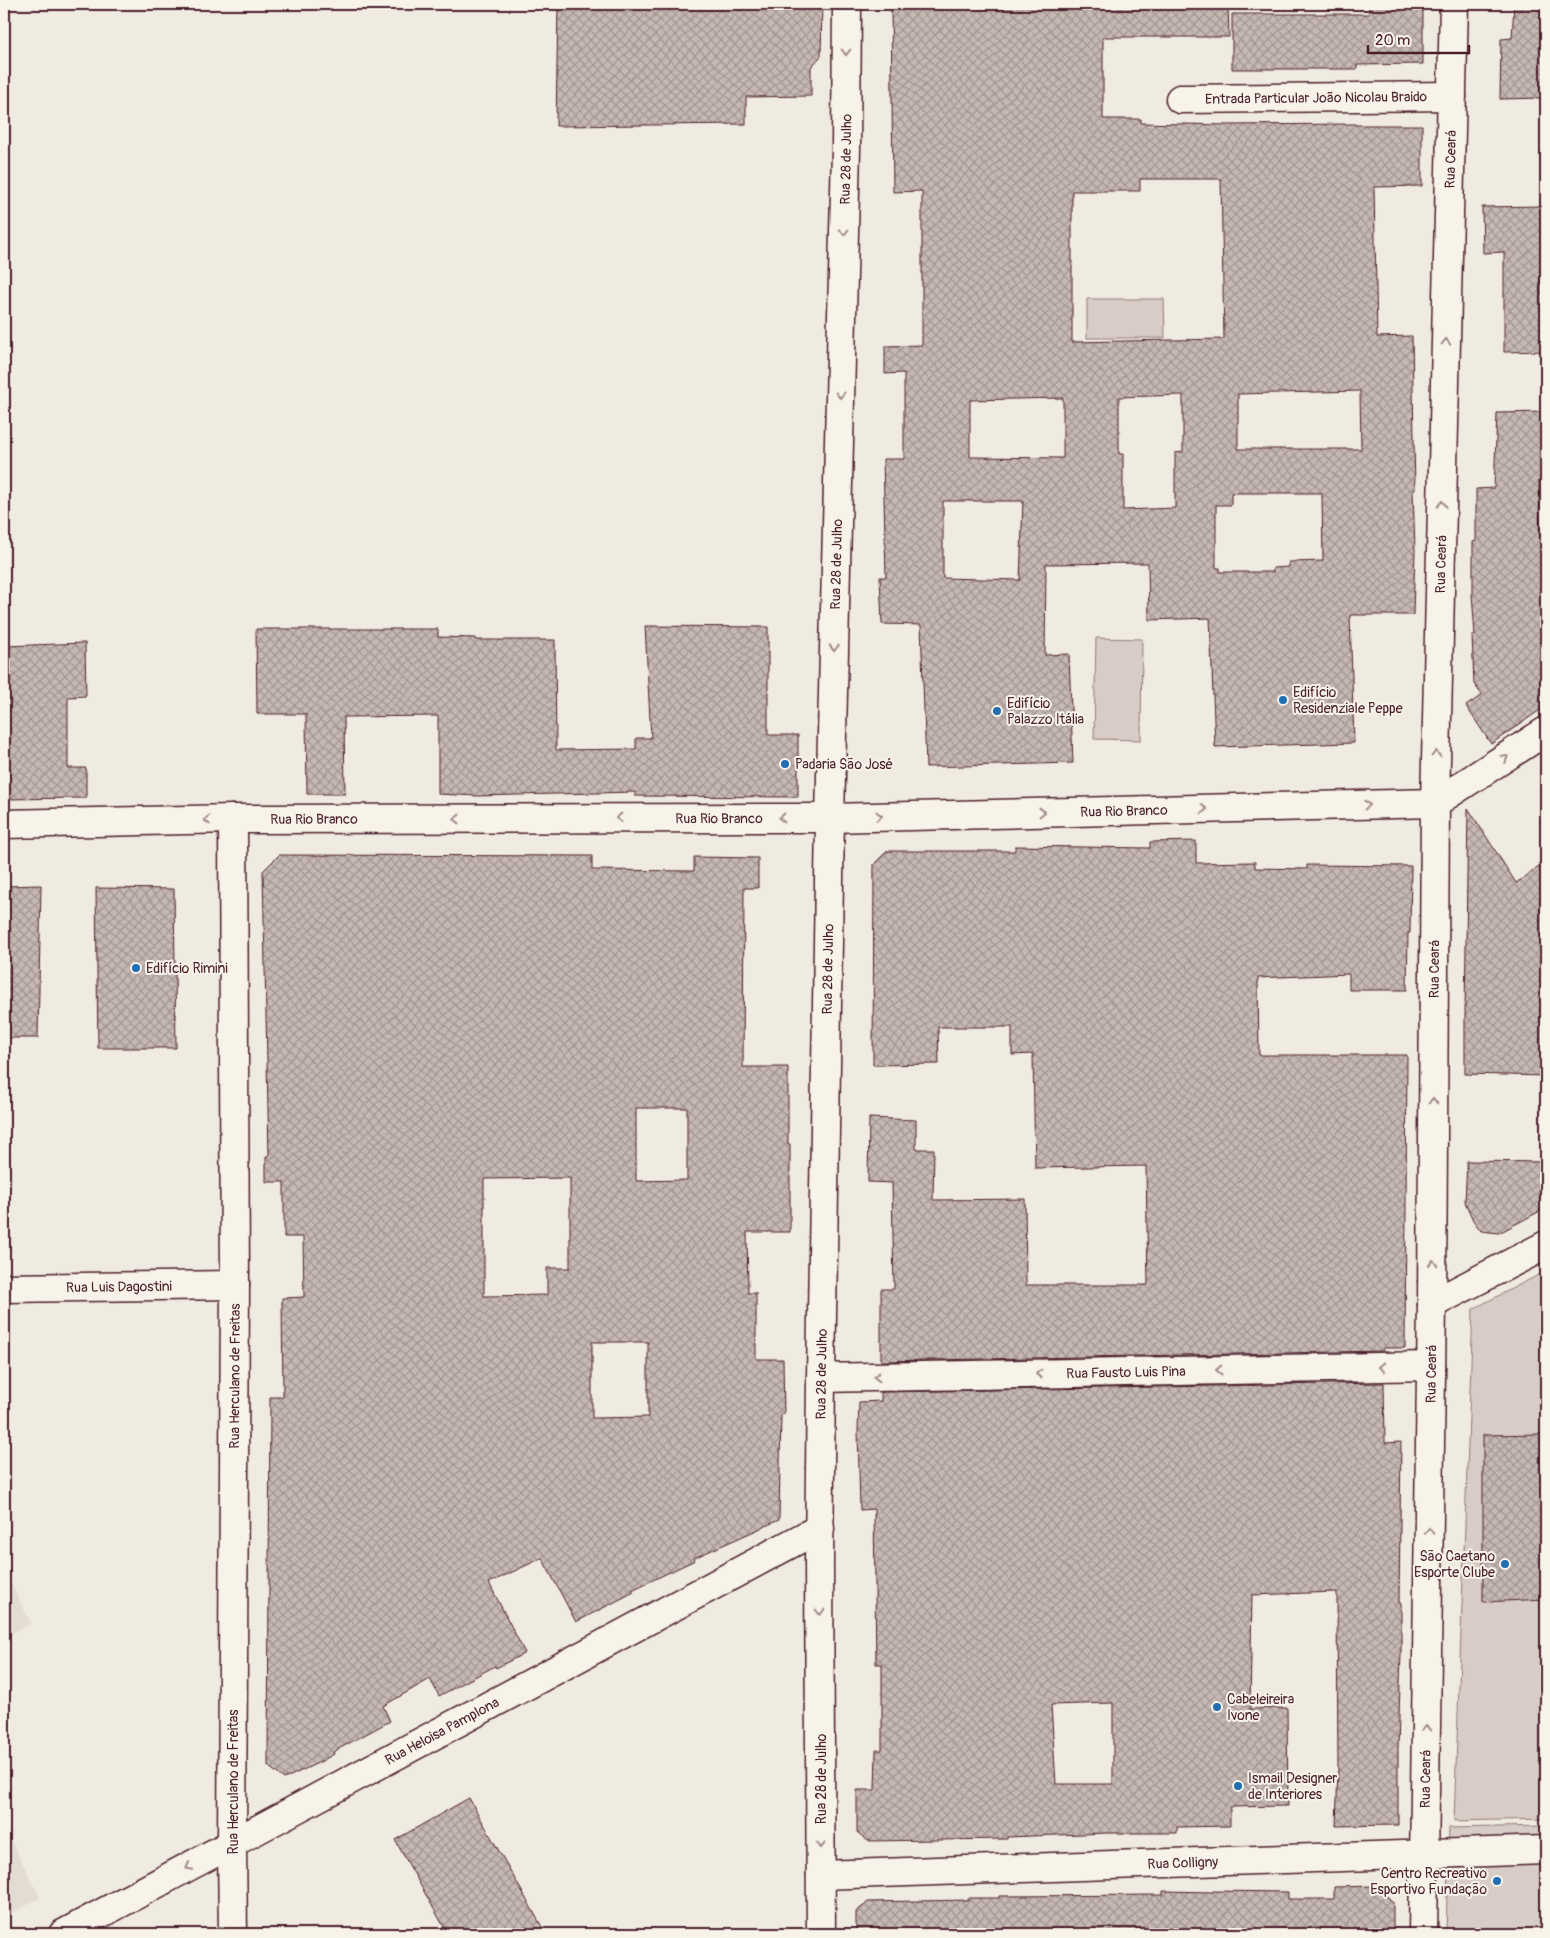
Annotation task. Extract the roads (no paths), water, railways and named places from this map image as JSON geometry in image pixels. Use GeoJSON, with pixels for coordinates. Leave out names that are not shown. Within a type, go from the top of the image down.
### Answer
{"type":"FeatureCollection","features":[{"type":"Feature","properties":{"kind":"street","name":"Rua 28 de Julho"},"geometry":{"type":"LineString","coordinates":[[821,1934],[819,1563],[821,1378],[830,818],[846,149],[847,4]]}},
{"type":"Feature","properties":{"kind":"street","name":"Rua Ceará"},"geometry":{"type":"LineString","coordinates":[[1423,1934],[1432,1304],[1435,803],[1454,4]]}},
{"type":"Feature","properties":{"kind":"street","name":"Entrada Particular João Nicolau Braido"},"geometry":{"type":"LineString","coordinates":[[1180,99],[1452,96]]}},
{"type":"Feature","properties":{"kind":"street"},"geometry":{"type":"LineString","coordinates":[[1435,803],[1546,732]]}},
{"type":"Feature","properties":{"kind":"street","name":"Rua Rio Branco"},"geometry":{"type":"LineString","coordinates":[[4,824],[233,819],[830,818],[1435,803]]}},
{"type":"Feature","properties":{"kind":"street","name":"Rua Herculano de Freitas"},"geometry":{"type":"LineString","coordinates":[[233,819],[235,1285],[233,1934]]}},
{"type":"Feature","properties":{"kind":"street"},"geometry":{"type":"LineString","coordinates":[[1432,1304],[1546,1245]]}},
{"type":"Feature","properties":{"kind":"street","name":"Rua Luis Dagostini"},"geometry":{"type":"LineString","coordinates":[[4,1288],[235,1285]]}},
{"type":"Feature","properties":{"kind":"street","name":"Rua Fausto Luis Pina"},"geometry":{"type":"LineString","coordinates":[[821,1378],[1431,1366]]}},
{"type":"Feature","properties":{"kind":"street","name":"Rua Heloisa Pamplona"},"geometry":{"type":"LineString","coordinates":[[64,1934],[820,1528]]}},
{"type":"Feature","properties":{"kind":"street","name":"Rua Colligny"},"geometry":{"type":"LineString","coordinates":[[822,1875],[1546,1850]]}},
{"type":"Feature","properties":{"kind":"place","name":"Edifício Residenziale Peppe"},"geometry":{"type":"Point","coordinates":[1283,700]}},
{"type":"Feature","properties":{"kind":"place","name":"Edifício Palazzo Itália"},"geometry":{"type":"Point","coordinates":[997,711]}},
{"type":"Feature","properties":{"kind":"place","name":"Padaria São José"},"geometry":{"type":"Point","coordinates":[785,764]}},
{"type":"Feature","properties":{"kind":"place","name":"Edifício Rimini"},"geometry":{"type":"Point","coordinates":[136,968]}},
{"type":"Feature","properties":{"kind":"place","name":"São Caetano Esporte Clube"},"geometry":{"type":"Point","coordinates":[1505,1564]}},
{"type":"Feature","properties":{"kind":"place","name":"Cabeleireira Ivone"},"geometry":{"type":"Point","coordinates":[1217,1707]}},
{"type":"Feature","properties":{"kind":"place","name":"Ismail Designer de Interiores"},"geometry":{"type":"Point","coordinates":[1238,1786]}},
{"type":"Feature","properties":{"kind":"place","name":"Centro Recreativo Esportivo Fundação"},"geometry":{"type":"Point","coordinates":[1497,1881]}}]}
